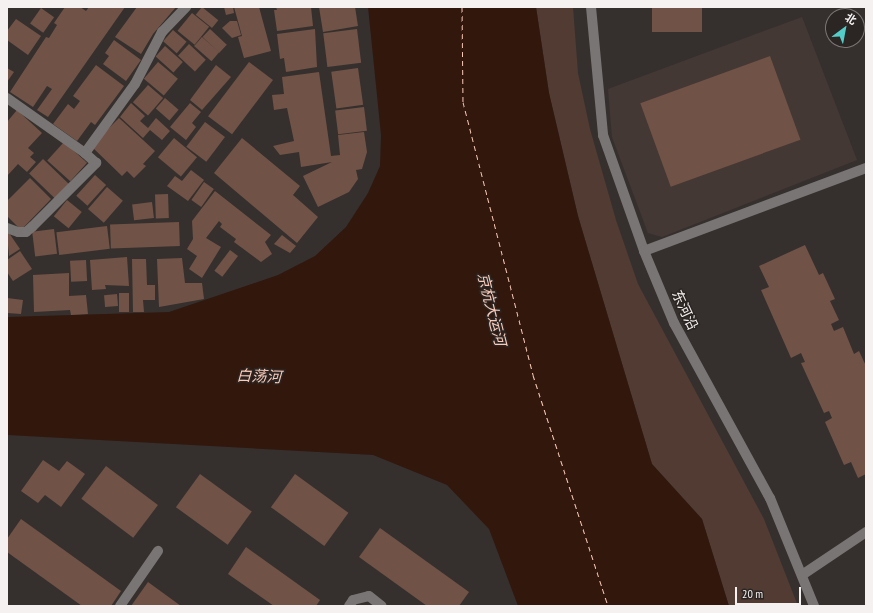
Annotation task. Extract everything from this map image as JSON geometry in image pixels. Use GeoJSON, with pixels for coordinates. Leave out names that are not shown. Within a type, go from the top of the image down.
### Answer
{"type":"FeatureCollection","features":[{"type":"Feature","properties":{"kind":"street"},"geometry":{"type":"LineString","coordinates":[[85,153],[135,84],[162,32],[186,7]]}},
{"type":"Feature","properties":{"kind":"street","name":"东河沿"},"geometry":{"type":"LineString","coordinates":[[590,7],[603,134],[644,251],[674,323],[770,498],[814,606]]}},
{"type":"Feature","properties":{"kind":"street"},"geometry":{"type":"LineString","coordinates":[[7,98],[85,153],[96,163],[26,232],[7,228]]}},
{"type":"Feature","properties":{"kind":"street"},"geometry":{"type":"LineString","coordinates":[[644,251],[866,168]]}},
{"type":"Feature","properties":{"kind":"street"},"geometry":{"type":"LineString","coordinates":[[802,575],[866,532]]}},
{"type":"Feature","properties":{"kind":"street"},"geometry":{"type":"LineString","coordinates":[[120,606],[158,551]]}},
{"type":"Feature","properties":{"kind":"street"},"geometry":{"type":"LineString","coordinates":[[349,606],[353,600],[369,596],[382,606]]}},
{"type":"Feature","properties":{"kind":"shaded area"},"geometry":{"type":"Polygon","coordinates":[[[536,7],[573,7],[578,73],[590,129],[616,220],[638,284],[764,519],[798,606],[729,606],[702,519],[652,464],[578,216],[549,93],[536,7]]]}},
{"type":"Feature","properties":{"kind":"shaded area"},"geometry":{"type":"Polygon","coordinates":[[[802,17],[857,160],[662,237],[648,233],[612,137],[608,89],[802,17]]]}},
{"type":"Feature","properties":{"kind":"water"},"geometry":{"type":"Polygon","coordinates":[[[368,7],[536,7],[549,93],[578,216],[652,464],[702,519],[729,606],[518,606],[489,529],[447,485],[373,455],[7,435],[7,317],[169,312],[278,275],[315,256],[346,227],[368,193],[380,166],[381,135],[368,7]]]}},
{"type":"Feature","properties":{"kind":"building"},"geometry":{"type":"Polygon","coordinates":[[[65,7],[80,7],[86,11],[89,7],[125,7],[48,117],[37,110],[52,89],[47,86],[33,107],[10,92],[46,37],[49,38],[57,25],[54,23],[65,7]]]}},
{"type":"Feature","properties":{"kind":"building"},"geometry":{"type":"Polygon","coordinates":[[[137,7],[176,7],[153,34],[141,54],[115,37],[137,7]]]}},
{"type":"Feature","properties":{"kind":"building"},"geometry":{"type":"Polygon","coordinates":[[[202,7],[218,20],[212,28],[196,15],[202,7]]]}},
{"type":"Feature","properties":{"kind":"building"},"geometry":{"type":"Polygon","coordinates":[[[224,7],[233,7],[234,13],[226,15],[224,7]]]}},
{"type":"Feature","properties":{"kind":"building"},"geometry":{"type":"Polygon","coordinates":[[[234,7],[259,7],[271,51],[244,58],[238,37],[242,36],[234,7]]]}},
{"type":"Feature","properties":{"kind":"building"},"geometry":{"type":"Polygon","coordinates":[[[276,7],[311,7],[313,26],[277,31],[274,10],[277,10],[276,7]]]}},
{"type":"Feature","properties":{"kind":"building"},"geometry":{"type":"Polygon","coordinates":[[[319,7],[355,7],[358,26],[323,32],[319,7]]]}},
{"type":"Feature","properties":{"kind":"building"},"geometry":{"type":"Polygon","coordinates":[[[652,7],[702,7],[702,32],[652,32],[652,7]]]}},
{"type":"Feature","properties":{"kind":"building"},"geometry":{"type":"Polygon","coordinates":[[[41,8],[54,17],[43,33],[30,24],[41,8]]]}},
{"type":"Feature","properties":{"kind":"building"},"geometry":{"type":"Polygon","coordinates":[[[192,13],[209,27],[195,45],[178,31],[192,13]]]}},
{"type":"Feature","properties":{"kind":"building"},"geometry":{"type":"Polygon","coordinates":[[[16,19],[41,36],[28,55],[7,40],[7,31],[16,19]]]}},
{"type":"Feature","properties":{"kind":"building"},"geometry":{"type":"Polygon","coordinates":[[[230,21],[237,21],[241,35],[232,38],[222,28],[230,21]]]}},
{"type":"Feature","properties":{"kind":"building"},"geometry":{"type":"Polygon","coordinates":[[[210,29],[227,45],[219,53],[202,37],[210,29]]]}},
{"type":"Feature","properties":{"kind":"building"},"geometry":{"type":"Polygon","coordinates":[[[315,29],[317,67],[286,72],[284,58],[280,59],[277,34],[315,29]]]}},
{"type":"Feature","properties":{"kind":"building"},"geometry":{"type":"Polygon","coordinates":[[[357,29],[361,63],[327,67],[323,33],[357,29]]]}},
{"type":"Feature","properties":{"kind":"building"},"geometry":{"type":"Polygon","coordinates":[[[173,30],[187,42],[177,53],[163,41],[173,30]]]}},
{"type":"Feature","properties":{"kind":"building"},"geometry":{"type":"Polygon","coordinates":[[[202,37],[219,52],[211,61],[194,46],[202,37]]]}},
{"type":"Feature","properties":{"kind":"building"},"geometry":{"type":"Polygon","coordinates":[[[114,40],[141,60],[126,81],[103,64],[109,56],[105,53],[114,40]]]}},
{"type":"Feature","properties":{"kind":"building"},"geometry":{"type":"Polygon","coordinates":[[[189,44],[206,60],[195,71],[178,56],[189,44]]]}},
{"type":"Feature","properties":{"kind":"building"},"geometry":{"type":"Polygon","coordinates":[[[165,46],[183,62],[173,72],[156,56],[165,46]]]}},
{"type":"Feature","properties":{"kind":"building"},"geometry":{"type":"Polygon","coordinates":[[[770,56],[800,140],[671,187],[640,103],[770,56]]]}},
{"type":"Feature","properties":{"kind":"building"},"geometry":{"type":"Polygon","coordinates":[[[158,62],[178,79],[164,96],[144,79],[158,62]]]}},
{"type":"Feature","properties":{"kind":"building"},"geometry":{"type":"Polygon","coordinates":[[[249,62],[273,80],[232,134],[208,116],[249,62]]]}},
{"type":"Feature","properties":{"kind":"building"},"geometry":{"type":"Polygon","coordinates":[[[96,65],[124,86],[95,125],[91,122],[77,141],[53,124],[68,104],[74,109],[80,101],[73,96],[96,65]]]}},
{"type":"Feature","properties":{"kind":"building"},"geometry":{"type":"Polygon","coordinates":[[[216,65],[231,77],[202,110],[190,100],[216,65]]]}},
{"type":"Feature","properties":{"kind":"building"},"geometry":{"type":"Polygon","coordinates":[[[7,68],[14,72],[7,82],[7,68]]]}},
{"type":"Feature","properties":{"kind":"building"},"geometry":{"type":"Polygon","coordinates":[[[358,68],[363,105],[336,108],[331,72],[358,68]]]}},
{"type":"Feature","properties":{"kind":"building"},"geometry":{"type":"Polygon","coordinates":[[[319,72],[331,156],[340,155],[338,135],[364,132],[367,152],[362,169],[356,170],[358,179],[349,192],[318,207],[303,176],[332,162],[301,167],[299,152],[280,155],[273,146],[294,141],[287,108],[274,110],[272,95],[284,94],[282,77],[319,72]]]}},
{"type":"Feature","properties":{"kind":"building"},"geometry":{"type":"Polygon","coordinates":[[[148,85],[163,98],[148,115],[133,102],[148,85]]]}},
{"type":"Feature","properties":{"kind":"building"},"geometry":{"type":"Polygon","coordinates":[[[165,98],[179,110],[169,120],[156,109],[165,98]]]}},
{"type":"Feature","properties":{"kind":"building"},"geometry":{"type":"Polygon","coordinates":[[[131,103],[145,116],[140,121],[148,128],[156,118],[170,131],[162,140],[150,130],[143,138],[120,117],[131,103]]]}},
{"type":"Feature","properties":{"kind":"building"},"geometry":{"type":"Polygon","coordinates":[[[190,103],[201,112],[192,123],[196,127],[186,140],[170,127],[190,103]]]}},
{"type":"Feature","properties":{"kind":"building"},"geometry":{"type":"Polygon","coordinates":[[[364,107],[367,131],[338,134],[335,111],[364,107]]]}},
{"type":"Feature","properties":{"kind":"building"},"geometry":{"type":"Polygon","coordinates":[[[17,110],[42,133],[28,148],[34,153],[30,157],[36,162],[27,172],[18,164],[7,176],[7,122],[17,110]]]}},
{"type":"Feature","properties":{"kind":"building"},"geometry":{"type":"Polygon","coordinates":[[[119,118],[155,151],[143,164],[146,166],[134,178],[127,171],[122,176],[91,146],[119,118]]]}},
{"type":"Feature","properties":{"kind":"building"},"geometry":{"type":"Polygon","coordinates":[[[205,122],[225,137],[206,162],[186,147],[205,122]]]}},
{"type":"Feature","properties":{"kind":"building"},"geometry":{"type":"Polygon","coordinates":[[[174,138],[197,157],[181,176],[158,157],[174,138]]]}},
{"type":"Feature","properties":{"kind":"building"},"geometry":{"type":"Polygon","coordinates":[[[242,138],[300,186],[293,195],[318,217],[297,243],[214,173],[242,138]]]}},
{"type":"Feature","properties":{"kind":"building"},"geometry":{"type":"Polygon","coordinates":[[[64,142],[87,163],[70,181],[47,161],[64,142]]]}},
{"type":"Feature","properties":{"kind":"building"},"geometry":{"type":"Polygon","coordinates":[[[43,159],[69,184],[55,198],[29,173],[43,159]]]}},
{"type":"Feature","properties":{"kind":"building"},"geometry":{"type":"Polygon","coordinates":[[[191,170],[204,180],[188,201],[167,186],[175,176],[182,181],[191,170]]]}},
{"type":"Feature","properties":{"kind":"building"},"geometry":{"type":"Polygon","coordinates":[[[95,175],[106,185],[87,206],[76,196],[95,175]]]}},
{"type":"Feature","properties":{"kind":"building"},"geometry":{"type":"Polygon","coordinates":[[[30,178],[51,199],[21,230],[7,216],[7,201],[30,178]]]}},
{"type":"Feature","properties":{"kind":"building"},"geometry":{"type":"Polygon","coordinates":[[[204,182],[214,189],[201,207],[191,200],[204,182]]]}},
{"type":"Feature","properties":{"kind":"building"},"geometry":{"type":"Polygon","coordinates":[[[107,187],[123,201],[104,223],[88,209],[107,187]]]}},
{"type":"Feature","properties":{"kind":"building"},"geometry":{"type":"Polygon","coordinates":[[[215,191],[271,235],[265,242],[272,254],[261,262],[234,242],[236,239],[220,227],[222,224],[219,221],[206,238],[221,247],[202,278],[189,269],[197,256],[187,249],[193,239],[192,221],[215,191]]]}},
{"type":"Feature","properties":{"kind":"building"},"geometry":{"type":"Polygon","coordinates":[[[155,194],[168,194],[169,218],[156,218],[155,194]]]}},
{"type":"Feature","properties":{"kind":"building"},"geometry":{"type":"Polygon","coordinates":[[[67,200],[82,212],[69,228],[54,216],[67,200]]]}},
{"type":"Feature","properties":{"kind":"building"},"geometry":{"type":"Polygon","coordinates":[[[152,202],[154,218],[134,220],[132,204],[152,202]]]}},
{"type":"Feature","properties":{"kind":"building"},"geometry":{"type":"Polygon","coordinates":[[[179,222],[180,246],[111,248],[110,224],[179,222]]]}},
{"type":"Feature","properties":{"kind":"building"},"geometry":{"type":"Polygon","coordinates":[[[107,226],[110,249],[59,255],[56,232],[107,226]]]}},
{"type":"Feature","properties":{"kind":"building"},"geometry":{"type":"Polygon","coordinates":[[[54,229],[57,254],[35,256],[32,232],[54,229]]]}},
{"type":"Feature","properties":{"kind":"building"},"geometry":{"type":"Polygon","coordinates":[[[9,233],[20,249],[9,256],[7,234],[9,233]]]}},
{"type":"Feature","properties":{"kind":"building"},"geometry":{"type":"Polygon","coordinates":[[[282,235],[296,246],[290,253],[274,244],[282,235]]]}},
{"type":"Feature","properties":{"kind":"building"},"geometry":{"type":"Polygon","coordinates":[[[805,245],[819,275],[823,273],[835,299],[830,301],[839,320],[831,324],[834,331],[843,327],[854,354],[859,351],[866,366],[866,474],[858,478],[851,462],[844,465],[825,422],[832,418],[829,411],[824,413],[801,363],[805,362],[801,353],[791,358],[761,290],[769,287],[759,266],[805,245]]]}},
{"type":"Feature","properties":{"kind":"building"},"geometry":{"type":"Polygon","coordinates":[[[230,250],[238,256],[222,277],[214,271],[230,250]]]}},
{"type":"Feature","properties":{"kind":"building"},"geometry":{"type":"Polygon","coordinates":[[[20,251],[32,269],[13,281],[7,272],[7,260],[20,251]]]}},
{"type":"Feature","properties":{"kind":"building"},"geometry":{"type":"Polygon","coordinates":[[[127,257],[129,286],[105,285],[106,289],[92,290],[90,260],[127,257]]]}},
{"type":"Feature","properties":{"kind":"building"},"geometry":{"type":"Polygon","coordinates":[[[182,258],[185,283],[202,283],[204,299],[159,307],[157,259],[182,258]]]}},
{"type":"Feature","properties":{"kind":"building"},"geometry":{"type":"Polygon","coordinates":[[[132,259],[146,259],[147,285],[155,285],[155,300],[143,300],[144,312],[133,312],[132,259]]]}},
{"type":"Feature","properties":{"kind":"building"},"geometry":{"type":"Polygon","coordinates":[[[86,260],[87,281],[71,282],[70,261],[86,260]]]}},
{"type":"Feature","properties":{"kind":"building"},"geometry":{"type":"Polygon","coordinates":[[[69,273],[69,296],[86,295],[88,314],[71,315],[70,310],[34,312],[33,275],[69,273]]]}},
{"type":"Feature","properties":{"kind":"building"},"geometry":{"type":"Polygon","coordinates":[[[119,293],[129,293],[129,312],[119,312],[119,293]]]}},
{"type":"Feature","properties":{"kind":"building"},"geometry":{"type":"Polygon","coordinates":[[[117,294],[118,306],[105,307],[104,295],[117,294]]]}},
{"type":"Feature","properties":{"kind":"building"},"geometry":{"type":"Polygon","coordinates":[[[7,298],[23,300],[21,314],[7,313],[7,298]]]}},
{"type":"Feature","properties":{"kind":"building"},"geometry":{"type":"Polygon","coordinates":[[[43,460],[59,471],[67,461],[85,474],[61,507],[45,495],[38,503],[21,491],[43,460]]]}},
{"type":"Feature","properties":{"kind":"building"},"geometry":{"type":"Polygon","coordinates":[[[106,466],[158,505],[133,538],[81,499],[106,466]]]}},
{"type":"Feature","properties":{"kind":"building"},"geometry":{"type":"Polygon","coordinates":[[[200,474],[252,512],[228,545],[176,507],[200,474]]]}},
{"type":"Feature","properties":{"kind":"building"},"geometry":{"type":"Polygon","coordinates":[[[295,474],[348,513],[324,546],[271,507],[295,474]]]}},
{"type":"Feature","properties":{"kind":"building"},"geometry":{"type":"Polygon","coordinates":[[[21,519],[121,591],[111,606],[82,606],[7,552],[7,539],[21,519]]]}},
{"type":"Feature","properties":{"kind":"building"},"geometry":{"type":"Polygon","coordinates":[[[380,528],[469,592],[459,606],[427,606],[359,557],[380,528]]]}},
{"type":"Feature","properties":{"kind":"building"},"geometry":{"type":"Polygon","coordinates":[[[246,547],[320,600],[316,606],[274,606],[228,574],[246,547]]]}},
{"type":"Feature","properties":{"kind":"building"},"geometry":{"type":"Polygon","coordinates":[[[148,582],[181,606],[131,606],[148,582]]]}},
{"type":"Feature","properties":{"kind":"ferry route"},"geometry":{"type":"LineString","coordinates":[[462,7],[463,102],[533,375],[608,606]]}},
{"type":"Feature","properties":{"kind":"water label","name":"京杭大运河"},"geometry":{"type":"Point","coordinates":[492,309]}},
{"type":"Feature","properties":{"kind":"water label","name":"白荡河"},"geometry":{"type":"Point","coordinates":[259,376]}}]}
